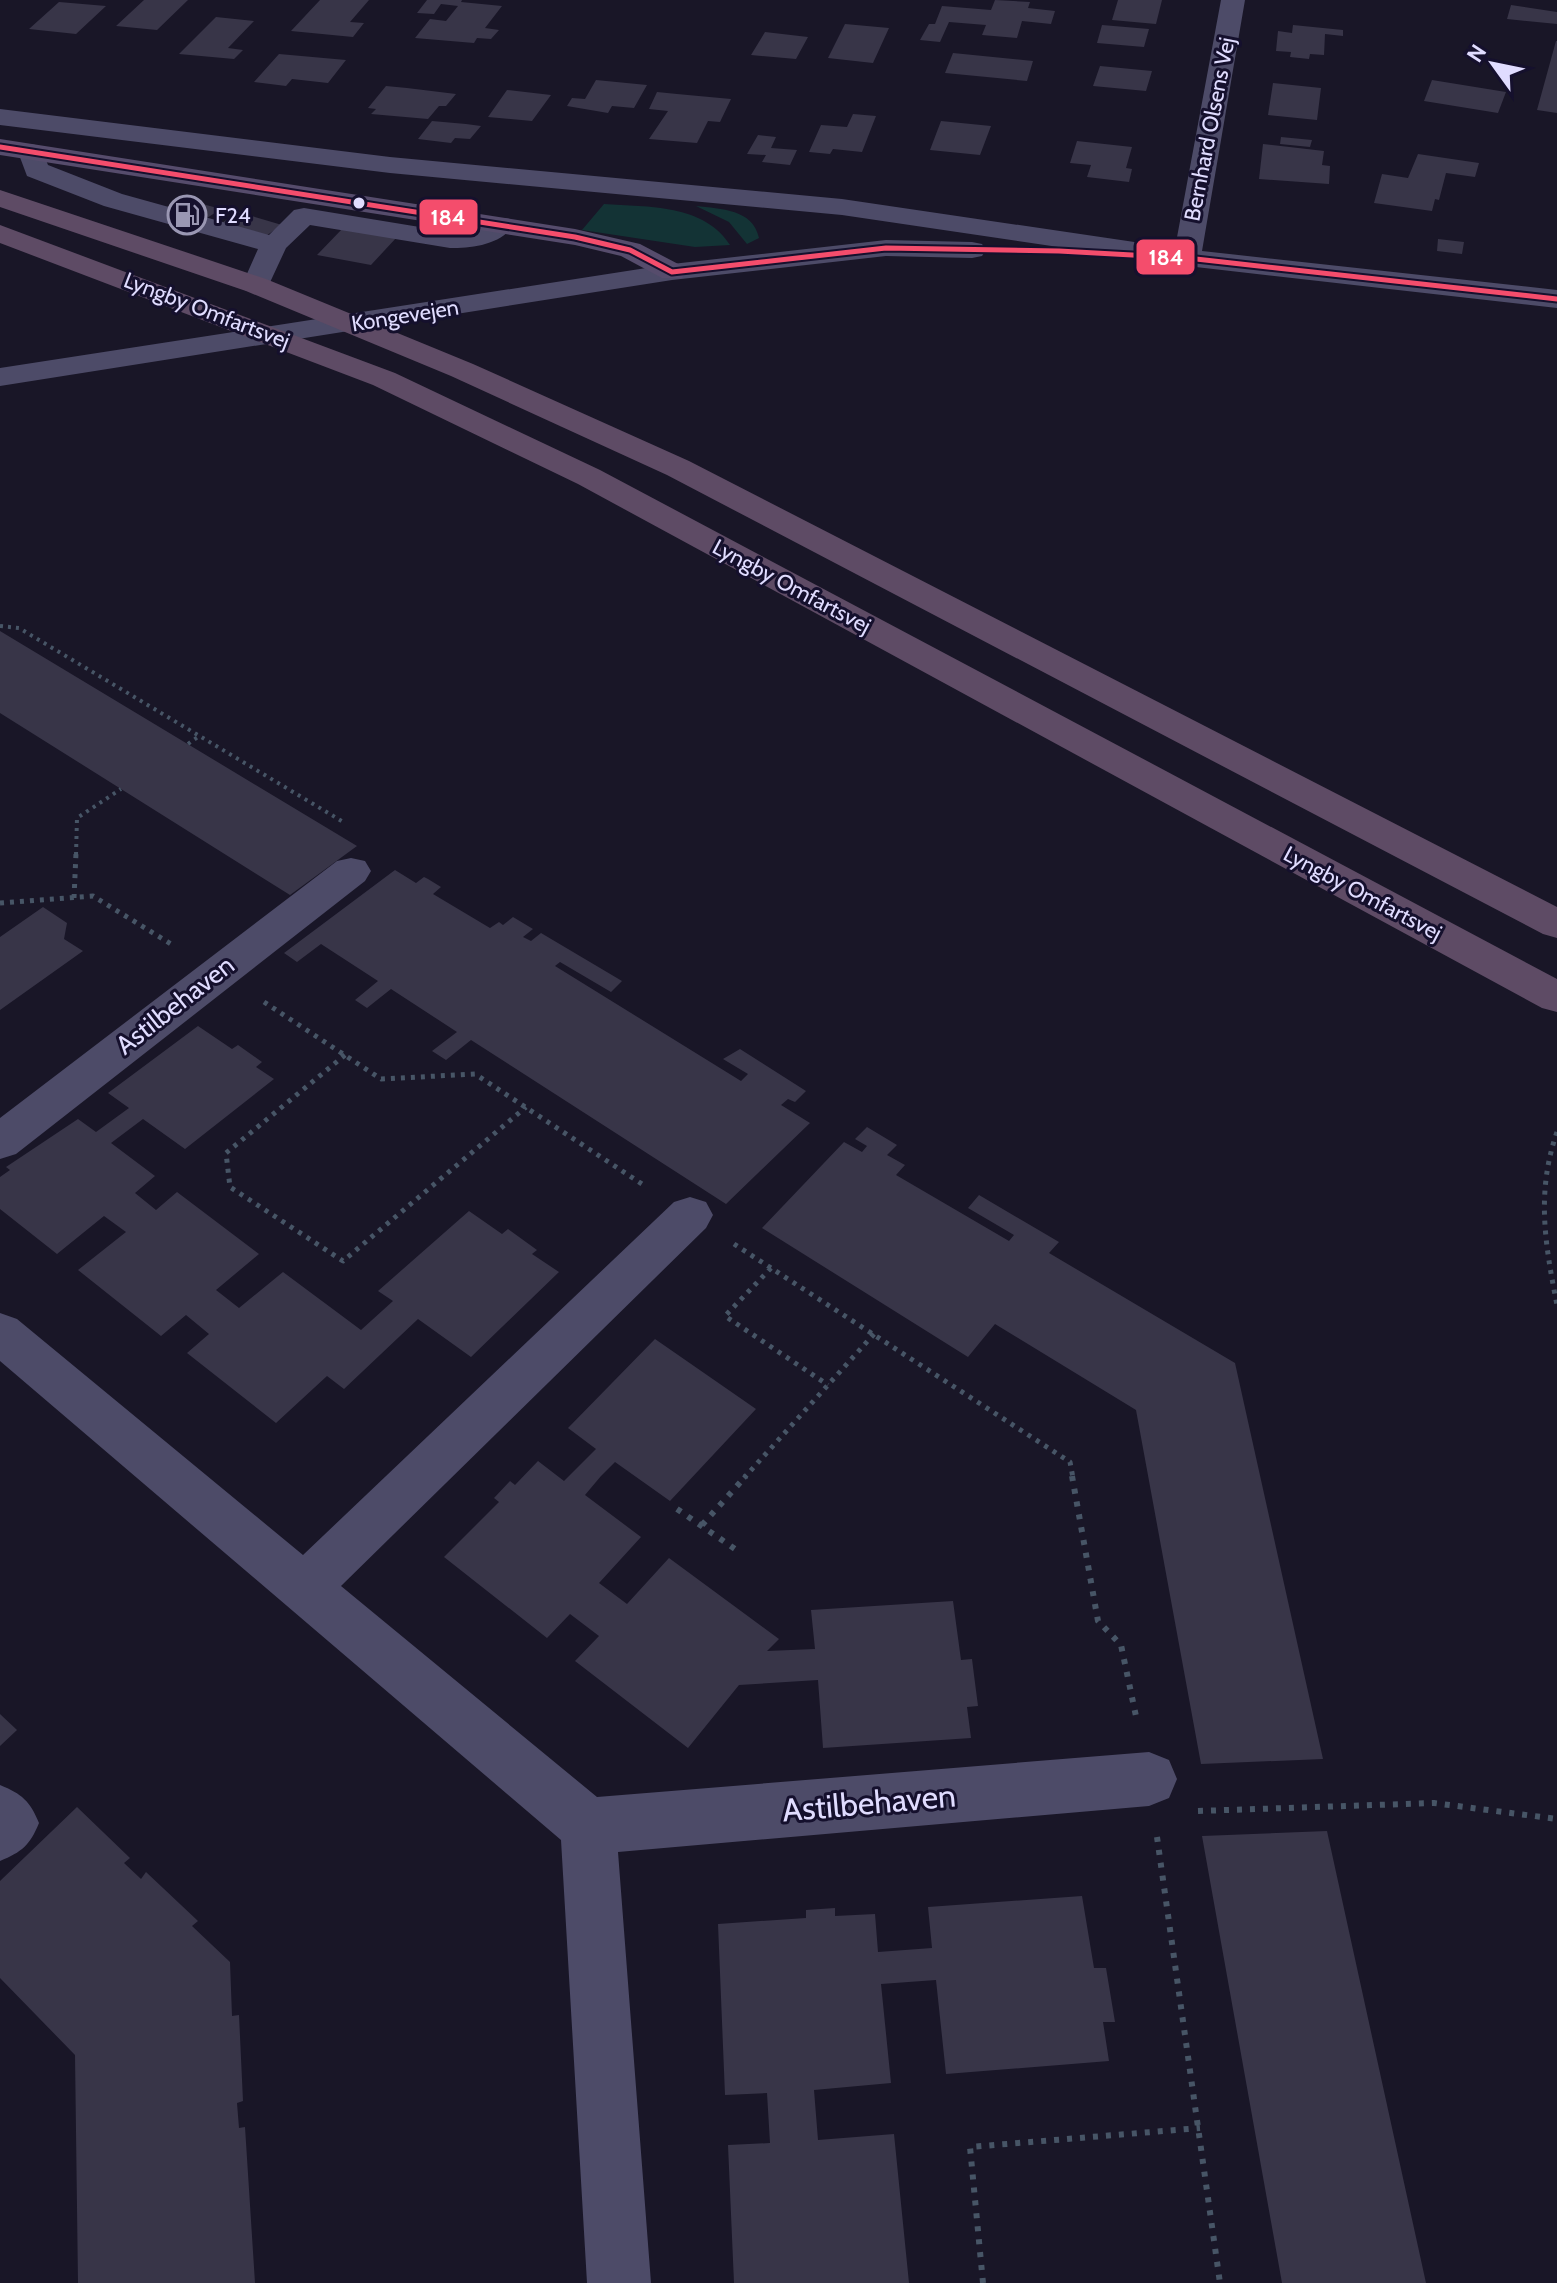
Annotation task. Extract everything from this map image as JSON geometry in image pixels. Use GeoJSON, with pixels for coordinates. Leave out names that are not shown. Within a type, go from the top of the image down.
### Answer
{"type":"FeatureCollection","features":[{"type":"Feature","properties":{"kind":"highway","name":"Lyngby Omfartsvej"},"geometry":{"type":"LineString","coordinates":[[0,198],[256,285],[462,370],[678,468],[1557,924]]}},
{"type":"Feature","properties":{"kind":"highway","name":"Lyngby Omfartsvej"},"geometry":{"type":"LineString","coordinates":[[0,233],[384,379],[589,477],[1557,997]]}},
{"type":"Feature","properties":{"kind":"main road"},"geometry":{"type":"LineString","coordinates":[[0,147],[500,225],[630,250],[672,272]]}},
{"type":"Feature","properties":{"kind":"street","name":"Bernhard Olsens Vej"},"geometry":{"type":"LineString","coordinates":[[1187,258],[1233,0]]}},
{"type":"Feature","properties":{"kind":"street","name":"Kongevejen"},"geometry":{"type":"LineString","coordinates":[[0,117],[390,165],[842,207],[1187,258],[1557,299]]}},
{"type":"Feature","properties":{"kind":"street"},"geometry":{"type":"LineString","coordinates":[[31,152],[36,170],[113,200],[274,245]]}},
{"type":"Feature","properties":{"kind":"street"},"geometry":{"type":"LineString","coordinates":[[761,200],[802,239]]}},
{"type":"Feature","properties":{"kind":"street"},"geometry":{"type":"LineString","coordinates":[[842,207],[857,217],[886,248]]}},
{"type":"Feature","properties":{"kind":"street"},"geometry":{"type":"LineString","coordinates":[[256,285],[274,245],[304,216],[450,240],[473,240],[500,225]]}},
{"type":"Feature","properties":{"kind":"street","name":"Kongevejen"},"geometry":{"type":"LineString","coordinates":[[0,377],[672,272],[802,239],[886,248],[1059,251],[1187,258]]}},
{"type":"Feature","properties":{"kind":"street","name":"Astilbehaven"},"geometry":{"type":"LineString","coordinates":[[0,1142],[351,871]]}},
{"type":"Feature","properties":{"kind":"street"},"geometry":{"type":"LineString","coordinates":[[304,1588],[690,1215]]}},
{"type":"Feature","properties":{"kind":"street"},"geometry":{"type":"LineString","coordinates":[[0,1333],[588,1826],[619,2283]]}},
{"type":"Feature","properties":{"kind":"street","name":"Astilbehaven"},"geometry":{"type":"LineString","coordinates":[[588,1826],[1151,1796]]}},
{"type":"Feature","properties":{"kind":"street"},"geometry":{"type":"LineString","coordinates":[[0,1813],[11,1823],[0,1833]]}},
{"type":"Feature","properties":{"kind":"path"},"geometry":{"type":"LineString","coordinates":[[0,626],[19,628],[384,846],[351,871]]}},
{"type":"Feature","properties":{"kind":"path"},"geometry":{"type":"LineString","coordinates":[[188,744],[199,736]]}},
{"type":"Feature","properties":{"kind":"path"},"geometry":{"type":"LineString","coordinates":[[74,898],[77,818],[121,789]]}},
{"type":"Feature","properties":{"kind":"path"},"geometry":{"type":"LineString","coordinates":[[0,903],[93,896],[381,1079],[475,1074],[1070,1462],[1098,1621],[1121,1645],[1151,1796],[1222,2278],[1220,2283]]}},
{"type":"Feature","properties":{"kind":"path"},"geometry":{"type":"LineString","coordinates":[[345,1055],[226,1153],[230,1187],[343,1261],[526,1107]]}},
{"type":"Feature","properties":{"kind":"path"},"geometry":{"type":"LineString","coordinates":[[1557,1132],[1544,1164],[1540,1216],[1557,1305]]}},
{"type":"Feature","properties":{"kind":"path"},"geometry":{"type":"LineString","coordinates":[[771,1268],[725,1316],[828,1385]]}},
{"type":"Feature","properties":{"kind":"path"},"geometry":{"type":"LineString","coordinates":[[702,1525],[874,1334]]}},
{"type":"Feature","properties":{"kind":"path"},"geometry":{"type":"LineString","coordinates":[[677,1509],[735,1549]]}},
{"type":"Feature","properties":{"kind":"path"},"geometry":{"type":"LineString","coordinates":[[1151,1796],[1434,1803],[1557,1819]]}},
{"type":"Feature","properties":{"kind":"path"},"geometry":{"type":"LineString","coordinates":[[983,2283],[970,2147],[1200,2128]]}},
{"type":"Feature","properties":{"kind":"green space"},"geometry":{"type":"Polygon","coordinates":[[[604,204],[656,207],[690,215],[706,222],[730,245],[695,247],[582,230],[604,204]]]}},
{"type":"Feature","properties":{"kind":"green space"},"geometry":{"type":"Polygon","coordinates":[[[696,206],[743,216],[756,228],[759,238],[747,244],[729,222],[696,206]]]}},
{"type":"Feature","properties":{"kind":"building"},"geometry":{"type":"Polygon","coordinates":[[[144,0],[188,0],[157,30],[116,26],[144,0]]]}},
{"type":"Feature","properties":{"kind":"building"},"geometry":{"type":"Polygon","coordinates":[[[320,0],[369,0],[350,22],[364,23],[353,37],[291,31],[320,0]]]}},
{"type":"Feature","properties":{"kind":"building"},"geometry":{"type":"Polygon","coordinates":[[[427,0],[462,0],[502,6],[485,28],[499,30],[491,39],[477,38],[474,43],[415,38],[430,19],[446,21],[458,6],[441,4],[434,14],[417,13],[427,0]]]}},
{"type":"Feature","properties":{"kind":"building"},"geometry":{"type":"Polygon","coordinates":[[[995,0],[1030,2],[1028,8],[1055,11],[1051,24],[1022,21],[1017,38],[982,35],[986,25],[949,22],[940,42],[920,40],[929,24],[935,24],[942,6],[991,10],[995,0]]]}},
{"type":"Feature","properties":{"kind":"building"},"geometry":{"type":"Polygon","coordinates":[[[1118,0],[1162,0],[1156,24],[1112,20],[1118,0]]]}},
{"type":"Feature","properties":{"kind":"building"},"geometry":{"type":"Polygon","coordinates":[[[59,2],[106,6],[76,34],[29,29],[59,2]]]}},
{"type":"Feature","properties":{"kind":"building"},"geometry":{"type":"Polygon","coordinates":[[[1511,5],[1557,12],[1557,24],[1507,19],[1511,5]]]}},
{"type":"Feature","properties":{"kind":"building"},"geometry":{"type":"Polygon","coordinates":[[[216,17],[254,21],[228,48],[243,50],[234,59],[179,54],[216,17]]]}},
{"type":"Feature","properties":{"kind":"building"},"geometry":{"type":"Polygon","coordinates":[[[845,24],[889,28],[873,63],[828,58],[845,24]]]}},
{"type":"Feature","properties":{"kind":"building"},"geometry":{"type":"Polygon","coordinates":[[[1102,25],[1149,29],[1144,47],[1097,43],[1102,25]]]}},
{"type":"Feature","properties":{"kind":"building"},"geometry":{"type":"Polygon","coordinates":[[[1293,25],[1343,30],[1343,36],[1325,34],[1324,55],[1310,54],[1309,59],[1290,57],[1291,52],[1276,51],[1278,31],[1292,33],[1293,25]]]}},
{"type":"Feature","properties":{"kind":"building"},"geometry":{"type":"Polygon","coordinates":[[[765,32],[808,37],[796,59],[751,55],[765,32]]]}},
{"type":"Feature","properties":{"kind":"building"},"geometry":{"type":"Polygon","coordinates":[[[1557,41],[1557,113],[1537,110],[1557,41]]]}},
{"type":"Feature","properties":{"kind":"building"},"geometry":{"type":"Polygon","coordinates":[[[953,53],[1033,61],[1027,81],[945,73],[953,53]]]}},
{"type":"Feature","properties":{"kind":"building"},"geometry":{"type":"Polygon","coordinates":[[[279,54],[346,60],[328,83],[292,79],[286,86],[254,82],[279,54]]]}},
{"type":"Feature","properties":{"kind":"building"},"geometry":{"type":"Polygon","coordinates":[[[1100,66],[1152,71],[1146,91],[1093,86],[1100,66]]]}},
{"type":"Feature","properties":{"kind":"building"},"geometry":{"type":"Polygon","coordinates":[[[596,80],[647,85],[634,108],[612,106],[608,113],[567,106],[572,98],[585,99],[596,80]]]}},
{"type":"Feature","properties":{"kind":"building"},"geometry":{"type":"Polygon","coordinates":[[[1432,80],[1506,92],[1498,113],[1424,101],[1432,80]]]}},
{"type":"Feature","properties":{"kind":"building"},"geometry":{"type":"Polygon","coordinates":[[[1273,83],[1321,88],[1317,120],[1268,115],[1273,83]]]}},
{"type":"Feature","properties":{"kind":"building"},"geometry":{"type":"Polygon","coordinates":[[[386,86],[456,94],[428,119],[371,114],[376,109],[368,108],[386,86]]]}},
{"type":"Feature","properties":{"kind":"building"},"geometry":{"type":"Polygon","coordinates":[[[507,90],[551,95],[532,121],[488,117],[507,90]]]}},
{"type":"Feature","properties":{"kind":"building"},"geometry":{"type":"Polygon","coordinates":[[[657,92],[731,99],[720,122],[708,121],[697,143],[649,139],[668,111],[649,109],[657,92]]]}},
{"type":"Feature","properties":{"kind":"building"},"geometry":{"type":"Polygon","coordinates":[[[853,114],[876,116],[862,152],[833,149],[830,154],[809,152],[821,125],[847,127],[853,114]]]}},
{"type":"Feature","properties":{"kind":"building"},"geometry":{"type":"Polygon","coordinates":[[[432,121],[481,126],[470,139],[455,138],[451,143],[418,139],[432,121]]]}},
{"type":"Feature","properties":{"kind":"building"},"geometry":{"type":"Polygon","coordinates":[[[941,121],[991,126],[980,155],[930,150],[941,121]]]}},
{"type":"Feature","properties":{"kind":"building"},"geometry":{"type":"Polygon","coordinates":[[[758,135],[776,137],[771,148],[797,150],[790,165],[762,162],[766,155],[747,154],[758,135]]]}},
{"type":"Feature","properties":{"kind":"building"},"geometry":{"type":"Polygon","coordinates":[[[1281,137],[1312,140],[1310,147],[1280,144],[1281,137]]]}},
{"type":"Feature","properties":{"kind":"building"},"geometry":{"type":"Polygon","coordinates":[[[1077,141],[1132,147],[1126,168],[1132,169],[1129,182],[1087,177],[1091,165],[1070,163],[1077,141]]]}},
{"type":"Feature","properties":{"kind":"building"},"geometry":{"type":"Polygon","coordinates":[[[1263,144],[1324,151],[1322,165],[1330,166],[1329,184],[1259,179],[1263,144]]]}},
{"type":"Feature","properties":{"kind":"building"},"geometry":{"type":"Polygon","coordinates":[[[1418,154],[1479,163],[1475,177],[1446,173],[1439,200],[1435,199],[1432,211],[1374,203],[1382,174],[1408,178],[1418,154]]]}},
{"type":"Feature","properties":{"kind":"building"},"geometry":{"type":"Polygon","coordinates":[[[180,198],[221,209],[196,225],[157,214],[180,198]]]}},
{"type":"Feature","properties":{"kind":"building"},"geometry":{"type":"Polygon","coordinates":[[[238,212],[282,225],[257,242],[213,229],[238,212]]]}},
{"type":"Feature","properties":{"kind":"building"},"geometry":{"type":"Polygon","coordinates":[[[343,228],[397,237],[371,265],[317,255],[343,228]]]}},
{"type":"Feature","properties":{"kind":"building"},"geometry":{"type":"Polygon","coordinates":[[[1438,239],[1464,242],[1462,254],[1437,251],[1438,239]]]}},
{"type":"Feature","properties":{"kind":"building"},"geometry":{"type":"Polygon","coordinates":[[[0,631],[357,846],[290,895],[0,713],[0,631]]]}},
{"type":"Feature","properties":{"kind":"building"},"geometry":{"type":"Polygon","coordinates":[[[395,870],[416,883],[424,877],[428,879],[441,887],[433,894],[490,928],[499,922],[503,925],[513,917],[533,929],[523,937],[531,941],[541,933],[622,981],[611,992],[560,962],[555,966],[741,1081],[748,1074],[723,1059],[740,1049],[806,1091],[795,1102],[788,1099],[781,1105],[810,1123],[726,1204],[471,1040],[446,1060],[432,1051],[457,1032],[391,989],[367,1008],[355,1000],[378,981],[321,944],[297,962],[284,953],[395,870]]]}},
{"type":"Feature","properties":{"kind":"building"},"geometry":{"type":"Polygon","coordinates":[[[43,907],[67,923],[64,939],[83,951],[0,1010],[0,937],[43,907]]]}},
{"type":"Feature","properties":{"kind":"building"},"geometry":{"type":"Polygon","coordinates":[[[198,1026],[232,1049],[238,1045],[262,1062],[256,1067],[274,1079],[185,1149],[143,1119],[111,1143],[155,1176],[135,1193],[156,1210],[177,1192],[259,1254],[216,1290],[239,1308],[283,1272],[361,1330],[393,1301],[378,1291],[469,1211],[502,1234],[508,1229],[537,1250],[532,1254],[559,1272],[471,1357],[418,1319],[344,1389],[327,1376],[276,1423],[187,1353],[209,1334],[186,1315],[161,1336],[78,1270],[126,1232],[104,1216],[57,1254],[0,1209],[0,1177],[10,1170],[6,1167],[78,1119],[96,1132],[129,1108],[108,1093],[198,1026]]]}},
{"type":"Feature","properties":{"kind":"building"},"geometry":{"type":"Polygon","coordinates":[[[867,1127],[897,1145],[887,1155],[905,1165],[896,1175],[1009,1241],[1014,1235],[968,1208],[979,1195],[1059,1242],[1049,1253],[1235,1363],[1323,1759],[1201,1764],[1136,1410],[995,1324],[968,1357],[762,1228],[844,1142],[862,1152],[867,1146],[855,1139],[867,1127]]]}},
{"type":"Feature","properties":{"kind":"building"},"geometry":{"type":"Polygon","coordinates":[[[655,1339],[756,1409],[670,1501],[615,1462],[601,1476],[585,1495],[641,1537],[599,1583],[627,1604],[669,1558],[779,1639],[767,1651],[815,1649],[811,1610],[953,1601],[961,1660],[972,1659],[978,1706],[967,1707],[971,1738],[823,1748],[818,1680],[739,1685],[688,1748],[575,1661],[599,1636],[570,1614],[547,1638],[444,1557],[499,1502],[494,1498],[510,1481],[515,1485],[538,1461],[564,1481],[596,1449],[568,1428],[655,1339]]]}},
{"type":"Feature","properties":{"kind":"building"},"geometry":{"type":"Polygon","coordinates":[[[0,1714],[17,1730],[0,1746],[0,1714]]]}},
{"type":"Feature","properties":{"kind":"building"},"geometry":{"type":"Polygon","coordinates":[[[77,1807],[130,1858],[124,1863],[141,1879],[146,1872],[198,1921],[192,1926],[230,1962],[232,2016],[239,2015],[243,2101],[237,2103],[239,2128],[245,2127],[255,2283],[78,2283],[75,2055],[0,1978],[0,1881],[77,1807]]]}},
{"type":"Feature","properties":{"kind":"building"},"geometry":{"type":"Polygon","coordinates":[[[1327,1831],[1426,2283],[1282,2283],[1202,1836],[1327,1831]]]}},
{"type":"Feature","properties":{"kind":"building"},"geometry":{"type":"Polygon","coordinates":[[[1082,1896],[1094,1968],[1106,1968],[1115,2022],[1103,2022],[1109,2061],[946,2074],[936,1980],[881,1984],[891,2083],[814,2090],[818,2140],[894,2134],[909,2283],[734,2283],[728,2145],[770,2143],[767,2093],[725,2095],[718,1924],[806,1918],[806,1910],[835,1908],[835,1916],[875,1914],[878,1952],[932,1948],[928,1907],[1082,1896]]]}},
{"type":"Feature","properties":{"kind":"transit line","name":"184"},"geometry":{"type":"LineString","coordinates":[[0,147],[575,237],[630,250],[672,272],[886,248],[1059,251],[1187,258],[1557,299]]}},
{"type":"Feature","properties":{"kind":"place","name":"F24"},"geometry":{"type":"Point","coordinates":[187,215]}}]}
